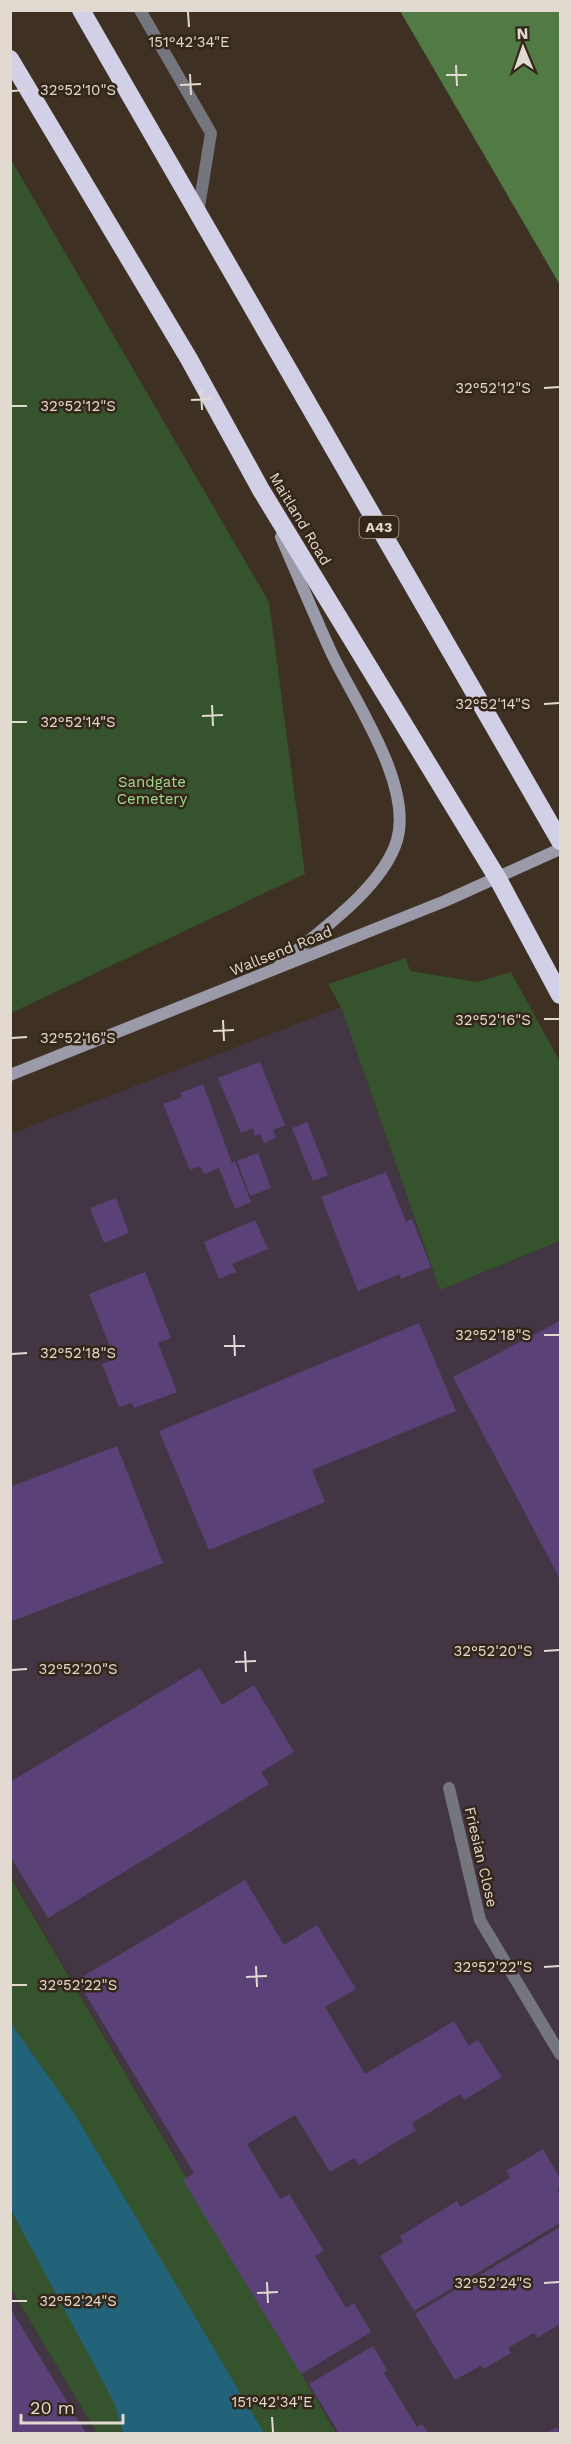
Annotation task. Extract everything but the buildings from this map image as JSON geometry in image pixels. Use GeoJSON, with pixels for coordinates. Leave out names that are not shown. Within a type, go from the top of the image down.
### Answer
{"type":"FeatureCollection","features":[{"type":"Feature","properties":{"kind":"highway","name":"A43"},"geometry":{"type":"LineString","coordinates":[[81,10],[561,841]]}},
{"type":"Feature","properties":{"kind":"highway","name":"Maitland Road"},"geometry":{"type":"LineString","coordinates":[[10,59],[189,359],[261,490],[498,879],[561,995]]}},
{"type":"Feature","properties":{"kind":"main road"},"geometry":{"type":"LineString","coordinates":[[261,490],[333,655],[381,748],[393,780],[399,811],[397,839],[375,879],[360,896],[272,971]]}},
{"type":"Feature","properties":{"kind":"main road","name":"Wallsend Road"},"geometry":{"type":"LineString","coordinates":[[10,1074],[498,879],[561,849]]}},
{"type":"Feature","properties":{"kind":"street"},"geometry":{"type":"LineString","coordinates":[[140,10],[211,133],[198,213]]}},
{"type":"Feature","properties":{"kind":"street","name":"Friesian Close"},"geometry":{"type":"LineString","coordinates":[[449,1788],[480,1920],[561,2054]]}},
{"type":"Feature","properties":{"kind":"shaded area"},"geometry":{"type":"Polygon","coordinates":[[[341,1007],[440,1290],[560,1241],[560,2433],[336,2433],[11,1876],[10,1134],[341,1007]]]}},
{"type":"Feature","properties":{"kind":"shaded area"},"geometry":{"type":"Polygon","coordinates":[[[11,2289],[97,2433],[11,2433],[11,2289]]]}},
{"type":"Feature","properties":{"kind":"green space"},"geometry":{"type":"Polygon","coordinates":[[[400,11],[560,11],[560,285],[400,11]]]}},
{"type":"Feature","properties":{"kind":"green space","name":"Sandgate Cemetery"},"geometry":{"type":"Polygon","coordinates":[[[10,158],[269,602],[305,874],[11,1013],[10,158]]]}},
{"type":"Feature","properties":{"kind":"green space"},"geometry":{"type":"Polygon","coordinates":[[[406,958],[410,971],[477,982],[511,972],[560,1062],[560,1241],[440,1290],[341,1007],[328,984],[406,958]]]}},
{"type":"Feature","properties":{"kind":"green space"},"geometry":{"type":"Polygon","coordinates":[[[10,1876],[336,2433],[97,2433],[11,2289],[10,1876]]]}},
{"type":"Feature","properties":{"kind":"water"},"geometry":{"type":"Polygon","coordinates":[[[10,2022],[74,2113],[264,2433],[123,2433],[114,2402],[11,2210],[10,2022]]]}}]}
